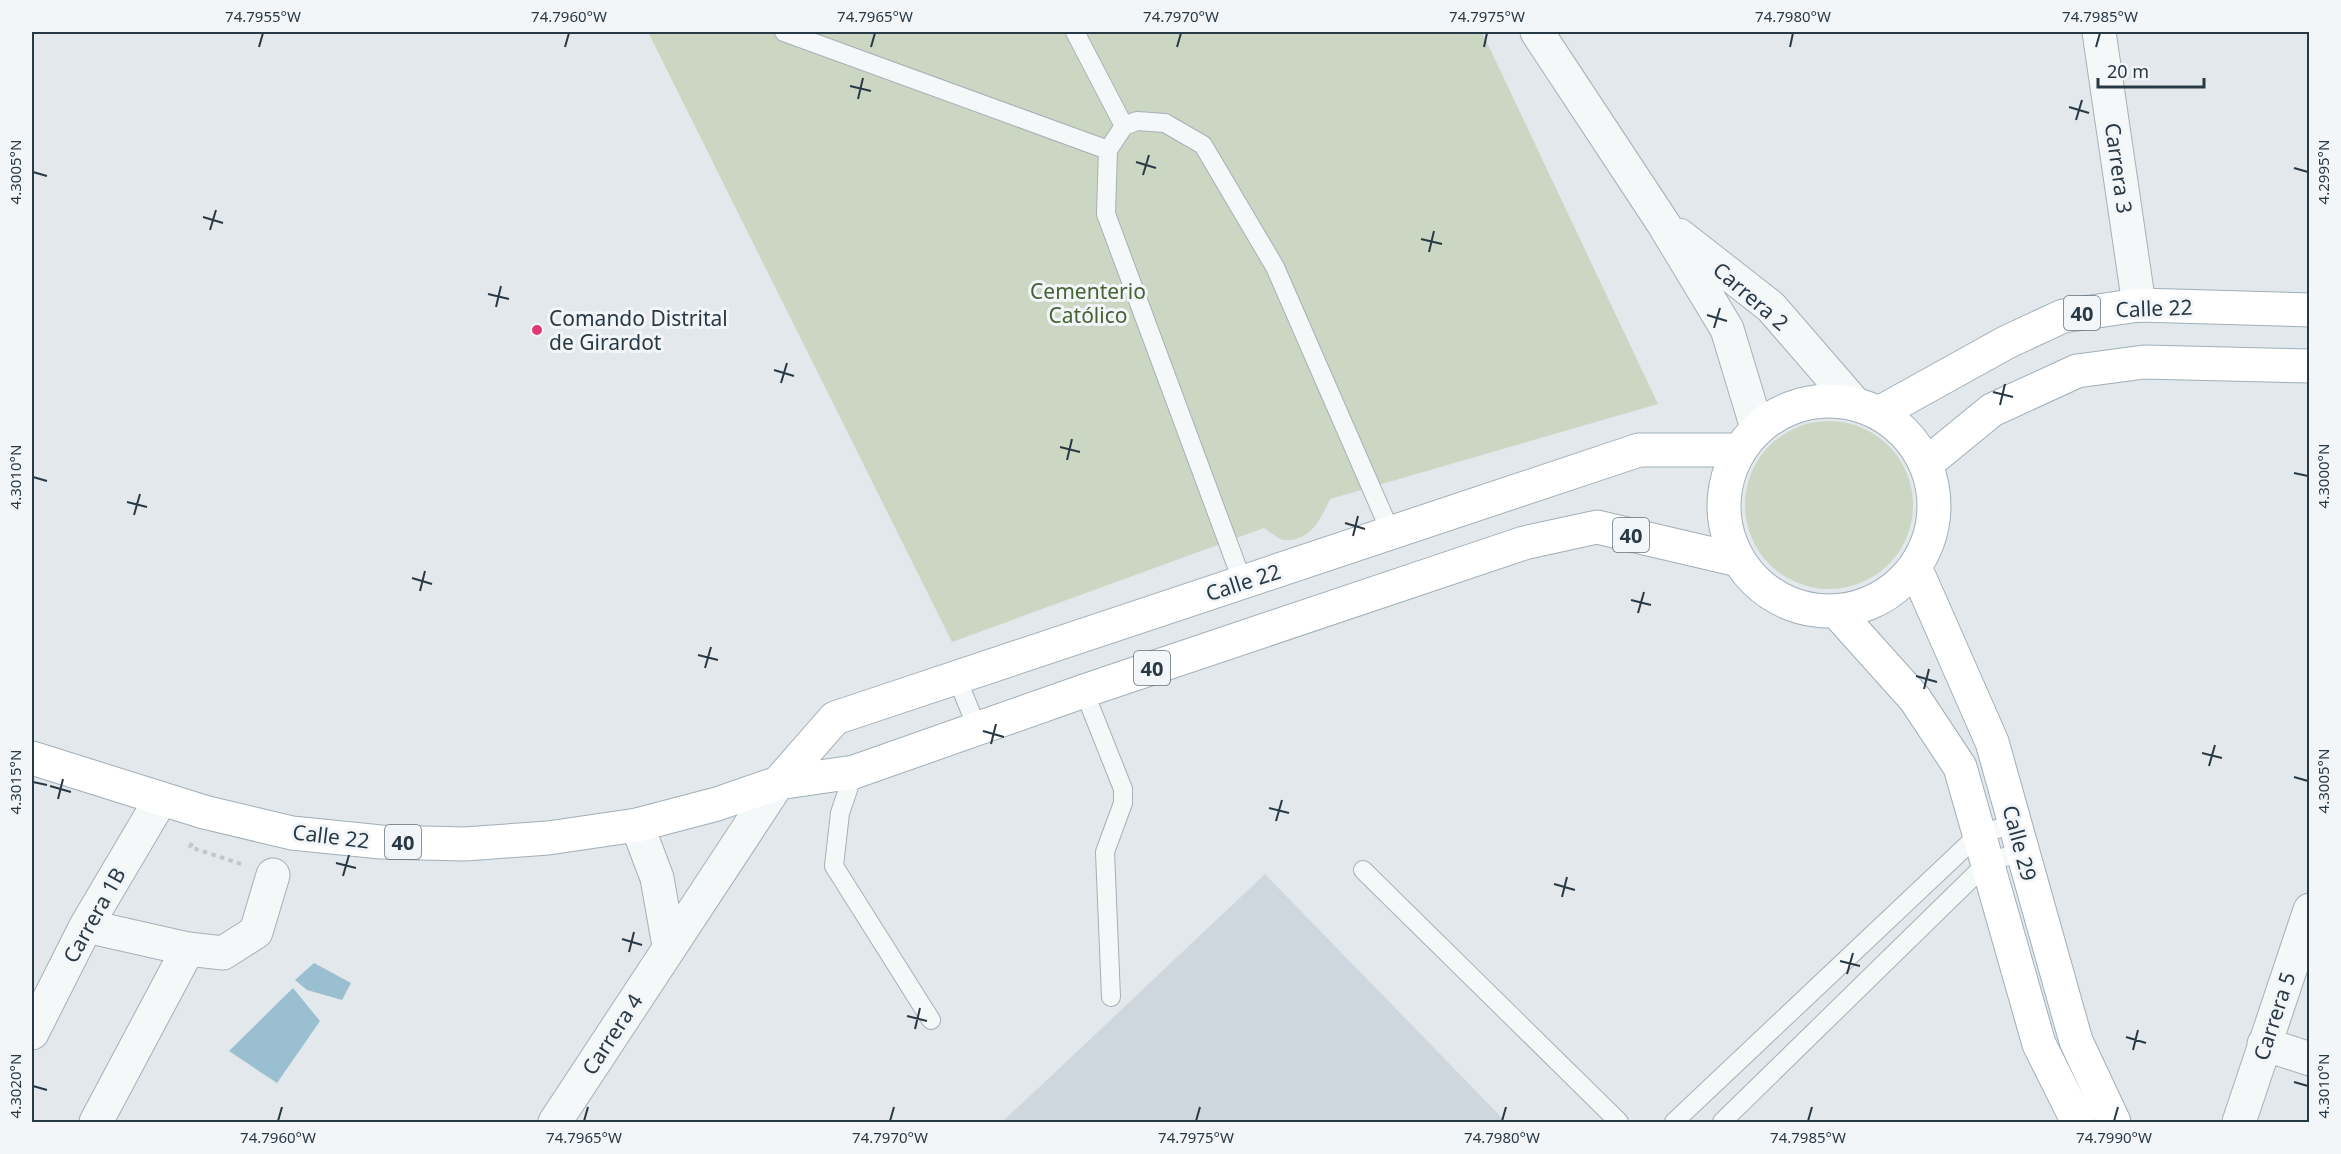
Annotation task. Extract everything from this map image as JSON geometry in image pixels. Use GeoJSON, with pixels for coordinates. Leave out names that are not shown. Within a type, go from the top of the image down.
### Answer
{"type":"FeatureCollection","features":[{"type":"Feature","properties":{"kind":"main road","name":"Calle 22"},"geometry":{"type":"LineString","coordinates":[[1867,409],[2063,316],[2139,305],[2310,310]]}},
{"type":"Feature","properties":{"kind":"main road"},"geometry":{"type":"LineString","coordinates":[[1926,464],[1992,410],[2077,371],[2144,362],[2310,366]]}},
{"type":"Feature","properties":{"kind":"main road"},"geometry":{"type":"LineString","coordinates":[[1829,400],[1867,409],[1907,435],[1926,464],[1934,499],[1931,535],[1915,567],[1894,589],[1866,604],[1836,611],[1807,609],[1780,599],[1755,580],[1738,560],[1727,534],[1723,504],[1727,476],[1748,439],[1779,413],[1803,403],[1829,400]]}},
{"type":"Feature","properties":{"kind":"main road","name":"Calle 22"},"geometry":{"type":"LineString","coordinates":[[778,783],[835,718],[1639,450],[1748,439]]}},
{"type":"Feature","properties":{"kind":"main road","name":"Calle 22"},"geometry":{"type":"LineString","coordinates":[[32,758],[161,799],[292,833],[381,842],[465,844],[548,838],[638,825],[717,804],[778,783],[854,772],[1084,691],[1524,543],[1597,527],[1738,560]]}},
{"type":"Feature","properties":{"kind":"main road","name":"Calle 29"},"geometry":{"type":"LineString","coordinates":[[1915,567],[1992,742],[2076,1041],[2114,1122]]}},
{"type":"Feature","properties":{"kind":"main road","name":"Calle 29"},"geometry":{"type":"LineString","coordinates":[[1836,611],[1915,699],[1960,767],[2039,1044],[2078,1122]]}},
{"type":"Feature","properties":{"kind":"street","name":"Carrera 2"},"geometry":{"type":"LineString","coordinates":[[1537,32],[1663,223],[1727,329],[1748,439]]}},
{"type":"Feature","properties":{"kind":"street","name":"Carrera 3"},"geometry":{"type":"LineString","coordinates":[[2099,32],[2139,305]]}},
{"type":"Feature","properties":{"kind":"street","name":"Carrera 2"},"geometry":{"type":"LineString","coordinates":[[1663,223],[1771,308],[1867,409]]}},
{"type":"Feature","properties":{"kind":"street","name":"Carrera 4"},"geometry":{"type":"LineString","coordinates":[[555,1122],[778,783]]}},
{"type":"Feature","properties":{"kind":"street","name":"Carrera 1B"},"geometry":{"type":"LineString","coordinates":[[32,1033],[86,926],[161,799]]}},
{"type":"Feature","properties":{"kind":"street"},"geometry":{"type":"LineString","coordinates":[[638,825],[657,878],[669,946]]}},
{"type":"Feature","properties":{"kind":"street"},"geometry":{"type":"LineString","coordinates":[[86,926],[188,949],[223,952],[256,932],[273,875]]}},
{"type":"Feature","properties":{"kind":"street","name":"Carrera 5"},"geometry":{"type":"LineString","coordinates":[[2239,1122],[2310,910]]}},
{"type":"Feature","properties":{"kind":"street"},"geometry":{"type":"LineString","coordinates":[[96,1122],[188,949]]}},
{"type":"Feature","properties":{"kind":"street"},"geometry":{"type":"LineString","coordinates":[[2264,1044],[2310,1059]]}},
{"type":"Feature","properties":{"kind":"lane"},"geometry":{"type":"LineString","coordinates":[[784,32],[1108,150]]}},
{"type":"Feature","properties":{"kind":"lane"},"geometry":{"type":"LineString","coordinates":[[1075,32],[1124,126]]}},
{"type":"Feature","properties":{"kind":"lane"},"geometry":{"type":"LineString","coordinates":[[1243,582],[1106,214],[1108,150],[1124,126],[1137,121],[1165,123],[1203,145],[1275,267],[1391,533]]}},
{"type":"Feature","properties":{"kind":"lane"},"geometry":{"type":"LineString","coordinates":[[957,678],[977,728]]}},
{"type":"Feature","properties":{"kind":"lane"},"geometry":{"type":"LineString","coordinates":[[1084,691],[1123,789],[1123,803],[1105,852],[1111,997]]}},
{"type":"Feature","properties":{"kind":"lane"},"geometry":{"type":"LineString","coordinates":[[854,772],[840,813],[834,866],[931,1020]]}},
{"type":"Feature","properties":{"kind":"lane"},"geometry":{"type":"LineString","coordinates":[[1674,1122],[1984,848],[2019,838]]}},
{"type":"Feature","properties":{"kind":"lane"},"geometry":{"type":"LineString","coordinates":[[1722,1122],[1984,848],[2019,838]]}},
{"type":"Feature","properties":{"kind":"lane"},"geometry":{"type":"LineString","coordinates":[[1363,870],[1619,1122]]}},
{"type":"Feature","properties":{"kind":"shaded area"},"geometry":{"type":"Polygon","coordinates":[[[1265,874],[1506,1122],[1002,1122],[1048,1079],[1265,874]]]}},
{"type":"Feature","properties":{"kind":"green space","name":"Cementerio Católico"},"geometry":{"type":"Polygon","coordinates":[[[648,32],[1482,32],[1658,404],[1330,499],[1313,528],[1301,537],[1284,540],[1264,528],[952,642],[648,32]]]}},
{"type":"Feature","properties":{"kind":"green space"},"geometry":{"type":"Polygon","coordinates":[[[1829,421],[1861,427],[1876,435],[1888,446],[1899,458],[1907,473],[1913,505],[1907,537],[1899,552],[1888,564],[1876,575],[1861,583],[1829,589],[1797,583],[1782,575],[1770,564],[1759,552],[1751,537],[1745,505],[1751,473],[1759,458],[1770,446],[1782,435],[1797,427],[1829,421]]]}},
{"type":"Feature","properties":{"kind":"water"},"geometry":{"type":"Polygon","coordinates":[[[314,963],[351,983],[342,1000],[307,990],[295,980],[314,963]]]}},
{"type":"Feature","properties":{"kind":"water"},"geometry":{"type":"Polygon","coordinates":[[[293,988],[320,1021],[277,1083],[229,1051],[293,988]]]}},
{"type":"Feature","properties":{"kind":"place","name":"Comando Distrital de Girardot"},"geometry":{"type":"Point","coordinates":[537,330]}}]}
